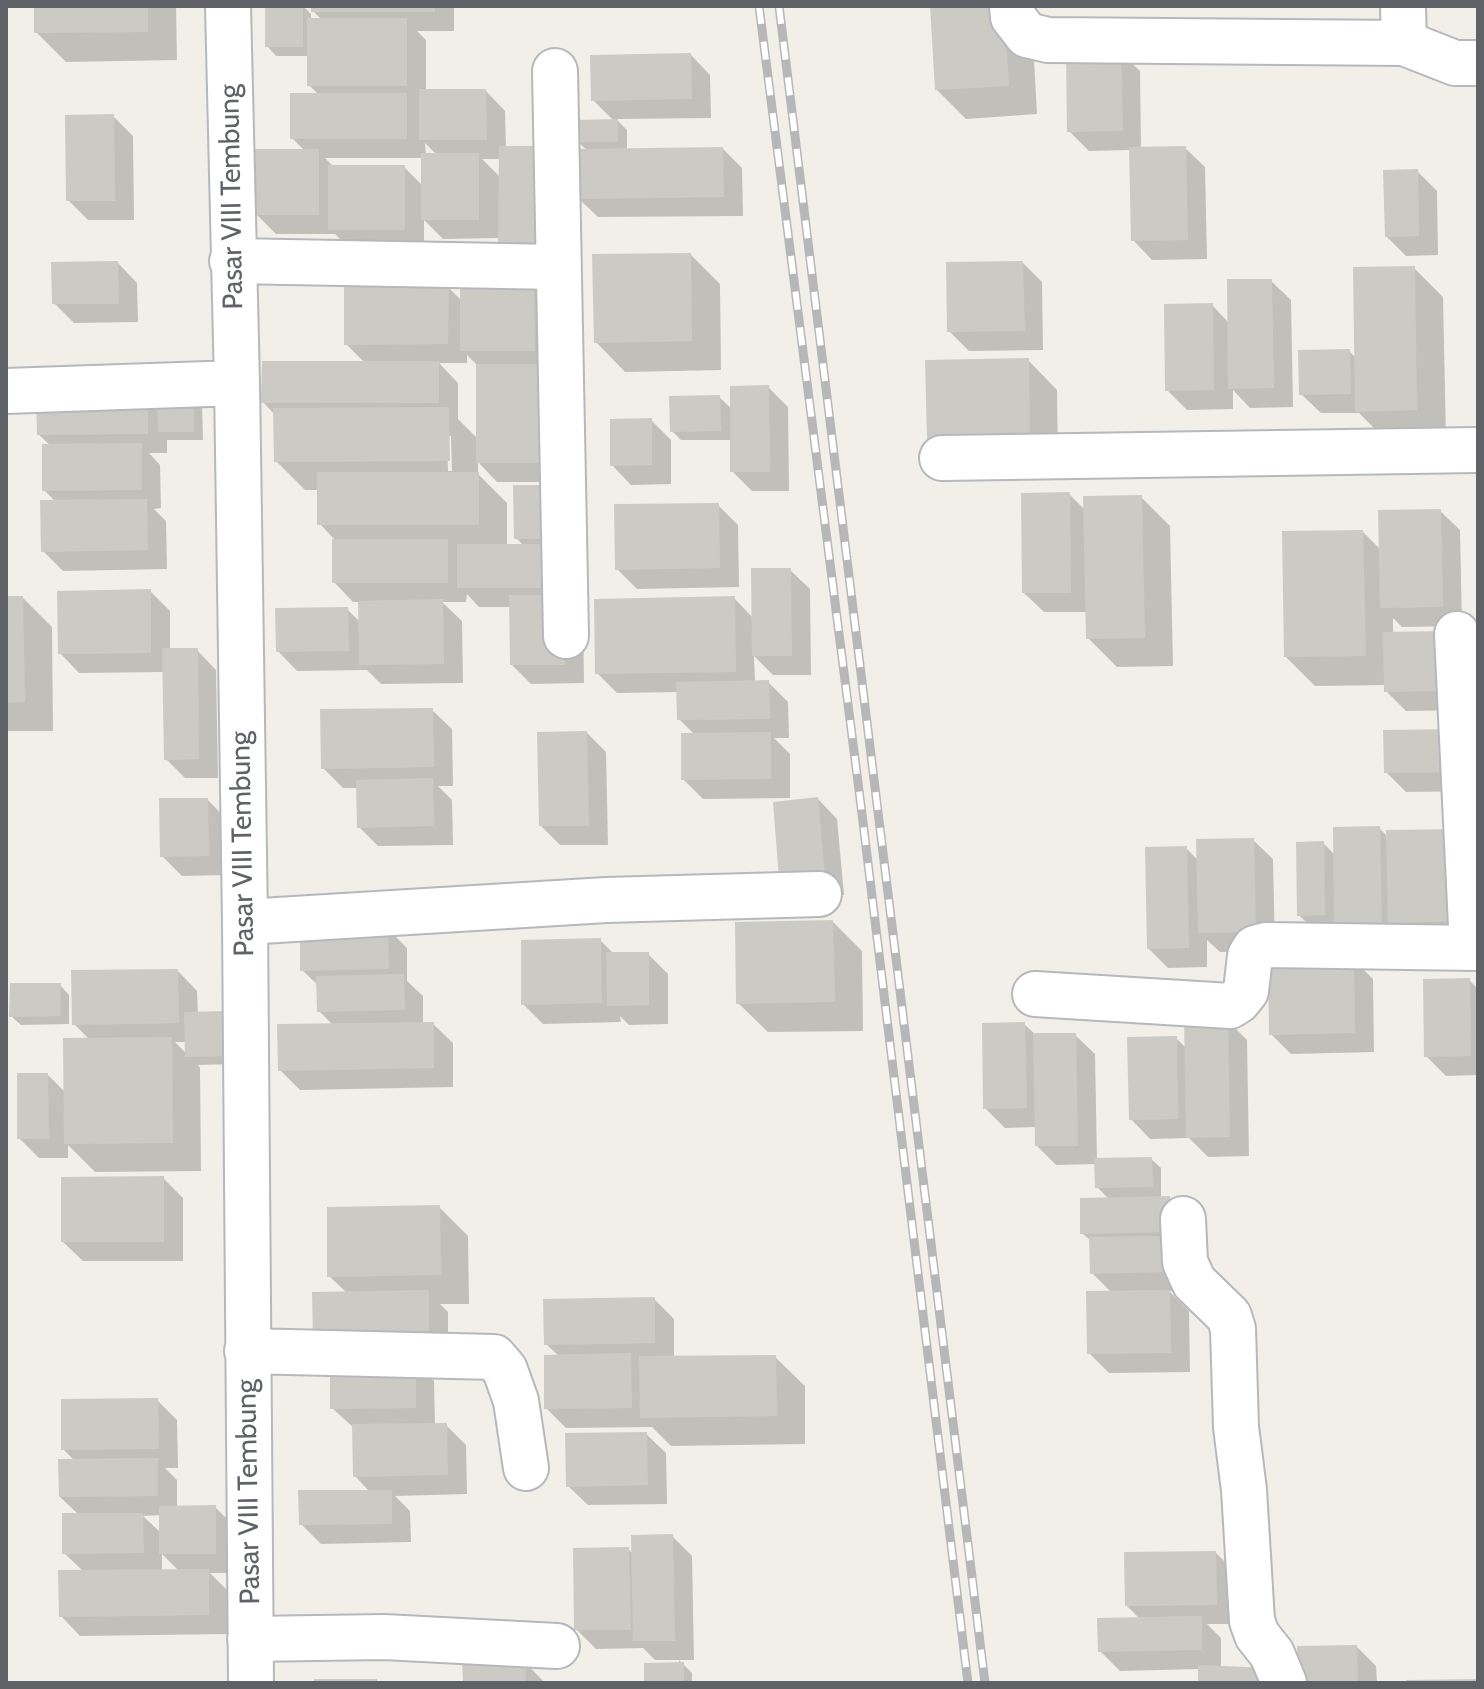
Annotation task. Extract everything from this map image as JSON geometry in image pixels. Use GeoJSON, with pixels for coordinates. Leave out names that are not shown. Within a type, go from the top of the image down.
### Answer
{"type":"FeatureCollection","features":[{"type":"Feature","properties":{"kind":"street","name":"Pasar VIII Tembung"},"geometry":{"type":"LineString","coordinates":[[228,6],[245,922],[251,1683]]}},
{"type":"Feature","properties":{"kind":"street"},"geometry":{"type":"LineString","coordinates":[[1012,6],[1013,17],[1027,35],[1048,40],[1403,24],[1455,63],[1478,63]]}},
{"type":"Feature","properties":{"kind":"street"},"geometry":{"type":"LineString","coordinates":[[555,71],[566,636]]}},
{"type":"Feature","properties":{"kind":"street"},"geometry":{"type":"LineString","coordinates":[[232,261],[558,267]]}},
{"type":"Feature","properties":{"kind":"street"},"geometry":{"type":"LineString","coordinates":[[6,391],[237,383]]}},
{"type":"Feature","properties":{"kind":"street"},"geometry":{"type":"LineString","coordinates":[[942,458],[1478,450]]}},
{"type":"Feature","properties":{"kind":"street"},"geometry":{"type":"LineString","coordinates":[[1035,994],[1230,1006],[1246,991],[1250,956],[1255,948],[1266,945],[1475,948],[1457,634]]}},
{"type":"Feature","properties":{"kind":"street"},"geometry":{"type":"LineString","coordinates":[[245,922],[606,900],[819,894]]}},
{"type":"Feature","properties":{"kind":"street"},"geometry":{"type":"LineString","coordinates":[[1183,1219],[1185,1262],[1194,1282],[1229,1316],[1233,1329],[1236,1427],[1244,1490],[1252,1621],[1257,1635],[1272,1654],[1284,1683]]}},
{"type":"Feature","properties":{"kind":"street"},"geometry":{"type":"LineString","coordinates":[[247,1351],[494,1357],[505,1370],[516,1401],[526,1468]]}},
{"type":"Feature","properties":{"kind":"street"},"geometry":{"type":"LineString","coordinates":[[250,1639],[384,1637],[557,1646]]}},
{"type":"Feature","properties":{"kind":"building"},"geometry":{"type":"Polygon","coordinates":[[[34,6],[148,6],[148,32],[34,33],[34,6]]]}},
{"type":"Feature","properties":{"kind":"building"},"geometry":{"type":"Polygon","coordinates":[[[265,6],[303,6],[303,47],[265,47],[265,6]]]}},
{"type":"Feature","properties":{"kind":"building"},"geometry":{"type":"Polygon","coordinates":[[[311,6],[435,6],[435,12],[311,12],[311,6]]]}},
{"type":"Feature","properties":{"kind":"building"},"geometry":{"type":"Polygon","coordinates":[[[930,6],[1004,6],[1009,86],[935,90],[930,6]]]}},
{"type":"Feature","properties":{"kind":"building"},"geometry":{"type":"Polygon","coordinates":[[[307,18],[407,18],[407,86],[307,86],[307,18]]]}},
{"type":"Feature","properties":{"kind":"building"},"geometry":{"type":"Polygon","coordinates":[[[1121,50],[1123,131],[1067,132],[1066,51],[1121,50]]]}},
{"type":"Feature","properties":{"kind":"building"},"geometry":{"type":"Polygon","coordinates":[[[691,53],[692,99],[591,101],[590,55],[691,53]]]}},
{"type":"Feature","properties":{"kind":"building"},"geometry":{"type":"Polygon","coordinates":[[[419,89],[486,89],[487,140],[419,140],[419,89]]]}},
{"type":"Feature","properties":{"kind":"building"},"geometry":{"type":"Polygon","coordinates":[[[290,93],[407,93],[407,139],[290,139],[290,93]]]}},
{"type":"Feature","properties":{"kind":"building"},"geometry":{"type":"Polygon","coordinates":[[[114,114],[115,201],[66,201],[65,115],[114,114]]]}},
{"type":"Feature","properties":{"kind":"building"},"geometry":{"type":"Polygon","coordinates":[[[618,119],[618,142],[576,142],[576,120],[618,119]]]}},
{"type":"Feature","properties":{"kind":"building"},"geometry":{"type":"Polygon","coordinates":[[[499,146],[552,146],[552,243],[498,244],[499,146]]]}},
{"type":"Feature","properties":{"kind":"building"},"geometry":{"type":"Polygon","coordinates":[[[1186,146],[1188,240],[1131,241],[1129,147],[1186,146]]]}},
{"type":"Feature","properties":{"kind":"building"},"geometry":{"type":"Polygon","coordinates":[[[723,147],[724,197],[576,199],[575,149],[723,147]]]}},
{"type":"Feature","properties":{"kind":"building"},"geometry":{"type":"Polygon","coordinates":[[[254,149],[319,149],[319,215],[254,215],[254,149]]]}},
{"type":"Feature","properties":{"kind":"building"},"geometry":{"type":"Polygon","coordinates":[[[421,153],[479,153],[479,220],[421,220],[421,153]]]}},
{"type":"Feature","properties":{"kind":"building"},"geometry":{"type":"Polygon","coordinates":[[[328,165],[405,165],[405,230],[328,230],[328,165]]]}},
{"type":"Feature","properties":{"kind":"building"},"geometry":{"type":"Polygon","coordinates":[[[1418,169],[1419,236],[1385,237],[1383,170],[1418,169]]]}},
{"type":"Feature","properties":{"kind":"building"},"geometry":{"type":"Polygon","coordinates":[[[691,253],[692,341],[594,343],[592,254],[691,253]]]}},
{"type":"Feature","properties":{"kind":"building"},"geometry":{"type":"Polygon","coordinates":[[[118,261],[119,304],[52,304],[51,262],[118,261]]]}},
{"type":"Feature","properties":{"kind":"building"},"geometry":{"type":"Polygon","coordinates":[[[1023,261],[1025,331],[947,332],[946,262],[1023,261]]]}},
{"type":"Feature","properties":{"kind":"building"},"geometry":{"type":"Polygon","coordinates":[[[1415,266],[1417,410],[1355,412],[1353,267],[1415,266]]]}},
{"type":"Feature","properties":{"kind":"building"},"geometry":{"type":"Polygon","coordinates":[[[1227,279],[1272,279],[1274,388],[1228,389],[1227,279]]]}},
{"type":"Feature","properties":{"kind":"building"},"geometry":{"type":"Polygon","coordinates":[[[449,285],[448,344],[344,345],[344,286],[449,285]]]}},
{"type":"Feature","properties":{"kind":"building"},"geometry":{"type":"Polygon","coordinates":[[[460,285],[534,285],[535,351],[460,351],[460,285]]]}},
{"type":"Feature","properties":{"kind":"building"},"geometry":{"type":"Polygon","coordinates":[[[1213,303],[1214,390],[1165,391],[1164,304],[1213,303]]]}},
{"type":"Feature","properties":{"kind":"building"},"geometry":{"type":"Polygon","coordinates":[[[1350,349],[1351,394],[1299,395],[1298,350],[1350,349]]]}},
{"type":"Feature","properties":{"kind":"building"},"geometry":{"type":"Polygon","coordinates":[[[1029,358],[1030,437],[927,439],[925,360],[1029,358]]]}},
{"type":"Feature","properties":{"kind":"building"},"geometry":{"type":"Polygon","coordinates":[[[262,361],[439,361],[439,403],[261,403],[262,361]]]}},
{"type":"Feature","properties":{"kind":"building"},"geometry":{"type":"Polygon","coordinates":[[[476,364],[544,364],[543,463],[476,463],[476,364]]]}},
{"type":"Feature","properties":{"kind":"building"},"geometry":{"type":"Polygon","coordinates":[[[769,385],[770,472],[730,472],[730,386],[769,385]]]}},
{"type":"Feature","properties":{"kind":"building"},"geometry":{"type":"Polygon","coordinates":[[[194,392],[194,432],[158,432],[157,393],[194,392]]]}},
{"type":"Feature","properties":{"kind":"building"},"geometry":{"type":"Polygon","coordinates":[[[720,395],[721,431],[670,432],[669,396],[720,395]]]}},
{"type":"Feature","properties":{"kind":"building"},"geometry":{"type":"Polygon","coordinates":[[[148,396],[148,434],[37,435],[36,397],[148,396]]]}},
{"type":"Feature","properties":{"kind":"building"},"geometry":{"type":"Polygon","coordinates":[[[449,407],[450,461],[274,462],[273,408],[449,407]]]}},
{"type":"Feature","properties":{"kind":"building"},"geometry":{"type":"Polygon","coordinates":[[[652,418],[652,465],[610,466],[610,419],[652,418]]]}},
{"type":"Feature","properties":{"kind":"building"},"geometry":{"type":"Polygon","coordinates":[[[142,443],[142,490],[42,491],[42,444],[142,443]]]}},
{"type":"Feature","properties":{"kind":"building"},"geometry":{"type":"Polygon","coordinates":[[[317,472],[479,472],[479,525],[317,525],[317,472]]]}},
{"type":"Feature","properties":{"kind":"building"},"geometry":{"type":"Polygon","coordinates":[[[513,485],[550,485],[550,539],[514,539],[513,485]]]}},
{"type":"Feature","properties":{"kind":"building"},"geometry":{"type":"Polygon","coordinates":[[[1070,492],[1071,593],[1022,593],[1021,493],[1070,492]]]}},
{"type":"Feature","properties":{"kind":"building"},"geometry":{"type":"Polygon","coordinates":[[[1142,495],[1145,638],[1086,639],[1083,496],[1142,495]]]}},
{"type":"Feature","properties":{"kind":"building"},"geometry":{"type":"Polygon","coordinates":[[[147,499],[148,550],[41,552],[40,500],[147,499]]]}},
{"type":"Feature","properties":{"kind":"building"},"geometry":{"type":"Polygon","coordinates":[[[719,503],[720,568],[615,570],[614,504],[719,503]]]}},
{"type":"Feature","properties":{"kind":"building"},"geometry":{"type":"Polygon","coordinates":[[[1441,509],[1443,607],[1380,608],[1378,510],[1441,509]]]}},
{"type":"Feature","properties":{"kind":"building"},"geometry":{"type":"Polygon","coordinates":[[[1363,530],[1366,656],[1284,657],[1282,531],[1363,530]]]}},
{"type":"Feature","properties":{"kind":"building"},"geometry":{"type":"Polygon","coordinates":[[[332,539],[448,539],[448,583],[332,583],[332,539]]]}},
{"type":"Feature","properties":{"kind":"building"},"geometry":{"type":"Polygon","coordinates":[[[457,544],[554,544],[554,588],[457,588],[457,544]]]}},
{"type":"Feature","properties":{"kind":"building"},"geometry":{"type":"Polygon","coordinates":[[[751,568],[791,568],[792,656],[752,656],[751,568]]]}},
{"type":"Feature","properties":{"kind":"building"},"geometry":{"type":"Polygon","coordinates":[[[151,589],[151,653],[58,654],[57,591],[151,589]]]}},
{"type":"Feature","properties":{"kind":"building"},"geometry":{"type":"Polygon","coordinates":[[[509,595],[564,595],[565,665],[510,665],[509,595]]]}},
{"type":"Feature","properties":{"kind":"building"},"geometry":{"type":"Polygon","coordinates":[[[6,596],[23,596],[25,702],[6,703],[6,596]]]}},
{"type":"Feature","properties":{"kind":"building"},"geometry":{"type":"Polygon","coordinates":[[[735,596],[736,672],[595,674],[594,599],[735,596]]]}},
{"type":"Feature","properties":{"kind":"building"},"geometry":{"type":"Polygon","coordinates":[[[443,599],[444,664],[359,665],[358,601],[443,599]]]}},
{"type":"Feature","properties":{"kind":"building"},"geometry":{"type":"Polygon","coordinates":[[[348,607],[349,651],[276,652],[275,608],[348,607]]]}},
{"type":"Feature","properties":{"kind":"building"},"geometry":{"type":"Polygon","coordinates":[[[1449,631],[1450,691],[1384,692],[1383,632],[1449,631]]]}},
{"type":"Feature","properties":{"kind":"building"},"geometry":{"type":"Polygon","coordinates":[[[162,648],[198,648],[199,759],[164,760],[162,648]]]}},
{"type":"Feature","properties":{"kind":"building"},"geometry":{"type":"Polygon","coordinates":[[[769,680],[770,719],[677,720],[676,682],[769,680]]]}},
{"type":"Feature","properties":{"kind":"building"},"geometry":{"type":"Polygon","coordinates":[[[433,708],[434,767],[321,769],[320,709],[433,708]]]}},
{"type":"Feature","properties":{"kind":"building"},"geometry":{"type":"Polygon","coordinates":[[[1459,729],[1459,772],[1384,773],[1383,730],[1459,729]]]}},
{"type":"Feature","properties":{"kind":"building"},"geometry":{"type":"Polygon","coordinates":[[[587,731],[589,826],[539,826],[537,732],[587,731]]]}},
{"type":"Feature","properties":{"kind":"building"},"geometry":{"type":"Polygon","coordinates":[[[771,732],[771,779],[681,780],[681,733],[771,732]]]}},
{"type":"Feature","properties":{"kind":"building"},"geometry":{"type":"Polygon","coordinates":[[[433,778],[434,826],[357,828],[356,780],[433,778]]]}},
{"type":"Feature","properties":{"kind":"building"},"geometry":{"type":"Polygon","coordinates":[[[818,797],[825,876],[779,879],[773,802],[818,797]]]}},
{"type":"Feature","properties":{"kind":"building"},"geometry":{"type":"Polygon","coordinates":[[[159,798],[208,798],[209,856],[160,857],[159,798]]]}},
{"type":"Feature","properties":{"kind":"building"},"geometry":{"type":"Polygon","coordinates":[[[1380,826],[1382,928],[1334,929],[1333,827],[1380,826]]]}},
{"type":"Feature","properties":{"kind":"building"},"geometry":{"type":"Polygon","coordinates":[[[1462,829],[1464,921],[1388,923],[1386,830],[1462,829]]]}},
{"type":"Feature","properties":{"kind":"building"},"geometry":{"type":"Polygon","coordinates":[[[1254,838],[1256,932],[1198,933],[1196,839],[1254,838]]]}},
{"type":"Feature","properties":{"kind":"building"},"geometry":{"type":"Polygon","coordinates":[[[1324,841],[1325,915],[1297,916],[1296,842],[1324,841]]]}},
{"type":"Feature","properties":{"kind":"building"},"geometry":{"type":"Polygon","coordinates":[[[1187,846],[1189,948],[1147,949],[1145,847],[1187,846]]]}},
{"type":"Feature","properties":{"kind":"building"},"geometry":{"type":"Polygon","coordinates":[[[833,920],[835,1002],[736,1004],[735,922],[833,920]]]}},
{"type":"Feature","properties":{"kind":"building"},"geometry":{"type":"Polygon","coordinates":[[[388,926],[389,969],[300,971],[300,927],[388,926]]]}},
{"type":"Feature","properties":{"kind":"building"},"geometry":{"type":"Polygon","coordinates":[[[601,938],[602,1003],[521,1005],[521,940],[601,938]]]}},
{"type":"Feature","properties":{"kind":"building"},"geometry":{"type":"Polygon","coordinates":[[[606,952],[649,952],[649,1005],[607,1006],[606,952]]]}},
{"type":"Feature","properties":{"kind":"building"},"geometry":{"type":"Polygon","coordinates":[[[1354,957],[1355,1033],[1269,1035],[1268,959],[1354,957]]]}},
{"type":"Feature","properties":{"kind":"building"},"geometry":{"type":"Polygon","coordinates":[[[178,969],[179,1023],[72,1025],[71,970],[178,969]]]}},
{"type":"Feature","properties":{"kind":"building"},"geometry":{"type":"Polygon","coordinates":[[[404,974],[405,1010],[317,1012],[316,976],[404,974]]]}},
{"type":"Feature","properties":{"kind":"building"},"geometry":{"type":"Polygon","coordinates":[[[1470,978],[1471,1056],[1424,1057],[1423,979],[1470,978]]]}},
{"type":"Feature","properties":{"kind":"building"},"geometry":{"type":"Polygon","coordinates":[[[10,983],[61,983],[60,1016],[9,1017],[10,983]]]}},
{"type":"Feature","properties":{"kind":"building"},"geometry":{"type":"Polygon","coordinates":[[[227,1011],[227,1056],[185,1057],[184,1012],[227,1011]]]}},
{"type":"Feature","properties":{"kind":"building"},"geometry":{"type":"Polygon","coordinates":[[[1228,1018],[1230,1137],[1186,1138],[1184,1019],[1228,1018]]]}},
{"type":"Feature","properties":{"kind":"building"},"geometry":{"type":"Polygon","coordinates":[[[434,1022],[434,1068],[278,1071],[277,1024],[434,1022]]]}},
{"type":"Feature","properties":{"kind":"building"},"geometry":{"type":"Polygon","coordinates":[[[1025,1022],[1027,1108],[983,1109],[982,1023],[1025,1022]]]}},
{"type":"Feature","properties":{"kind":"building"},"geometry":{"type":"Polygon","coordinates":[[[1033,1033],[1076,1033],[1078,1146],[1035,1146],[1033,1033]]]}},
{"type":"Feature","properties":{"kind":"building"},"geometry":{"type":"Polygon","coordinates":[[[1177,1036],[1178,1119],[1129,1120],[1127,1037],[1177,1036]]]}},
{"type":"Feature","properties":{"kind":"building"},"geometry":{"type":"Polygon","coordinates":[[[172,1037],[173,1143],[64,1144],[63,1038],[172,1037]]]}},
{"type":"Feature","properties":{"kind":"building"},"geometry":{"type":"Polygon","coordinates":[[[17,1073],[48,1073],[49,1139],[17,1139],[17,1073]]]}},
{"type":"Feature","properties":{"kind":"building"},"geometry":{"type":"Polygon","coordinates":[[[1152,1157],[1153,1187],[1095,1188],[1094,1158],[1152,1157]]]}},
{"type":"Feature","properties":{"kind":"building"},"geometry":{"type":"Polygon","coordinates":[[[164,1176],[164,1242],[61,1242],[61,1177],[164,1176]]]}},
{"type":"Feature","properties":{"kind":"building"},"geometry":{"type":"Polygon","coordinates":[[[1170,1196],[1171,1232],[1080,1234],[1080,1198],[1170,1196]]]}},
{"type":"Feature","properties":{"kind":"building"},"geometry":{"type":"Polygon","coordinates":[[[440,1205],[441,1275],[327,1277],[327,1207],[440,1205]]]}},
{"type":"Feature","properties":{"kind":"building"},"geometry":{"type":"Polygon","coordinates":[[[1162,1236],[1163,1272],[1090,1274],[1089,1237],[1162,1236]]]}},
{"type":"Feature","properties":{"kind":"building"},"geometry":{"type":"Polygon","coordinates":[[[429,1290],[429,1339],[313,1341],[312,1292],[429,1290]]]}},
{"type":"Feature","properties":{"kind":"building"},"geometry":{"type":"Polygon","coordinates":[[[1170,1290],[1171,1353],[1087,1354],[1086,1291],[1170,1290]]]}},
{"type":"Feature","properties":{"kind":"building"},"geometry":{"type":"Polygon","coordinates":[[[655,1297],[655,1343],[544,1345],[543,1299],[655,1297]]]}},
{"type":"Feature","properties":{"kind":"building"},"geometry":{"type":"Polygon","coordinates":[[[631,1353],[632,1408],[544,1409],[544,1355],[631,1353]]]}},
{"type":"Feature","properties":{"kind":"building"},"geometry":{"type":"Polygon","coordinates":[[[776,1355],[777,1416],[640,1418],[639,1356],[776,1355]]]}},
{"type":"Feature","properties":{"kind":"building"},"geometry":{"type":"Polygon","coordinates":[[[330,1360],[416,1360],[416,1408],[330,1409],[330,1360]]]}},
{"type":"Feature","properties":{"kind":"building"},"geometry":{"type":"Polygon","coordinates":[[[158,1398],[159,1449],[61,1450],[61,1399],[158,1398]]]}},
{"type":"Feature","properties":{"kind":"building"},"geometry":{"type":"Polygon","coordinates":[[[447,1423],[448,1475],[353,1477],[352,1424],[447,1423]]]}},
{"type":"Feature","properties":{"kind":"building"},"geometry":{"type":"Polygon","coordinates":[[[647,1432],[648,1485],[566,1487],[565,1433],[647,1432]]]}},
{"type":"Feature","properties":{"kind":"building"},"geometry":{"type":"Polygon","coordinates":[[[158,1458],[158,1496],[59,1497],[58,1459],[158,1458]]]}},
{"type":"Feature","properties":{"kind":"building"},"geometry":{"type":"Polygon","coordinates":[[[298,1490],[392,1490],[392,1524],[299,1525],[298,1490]]]}},
{"type":"Feature","properties":{"kind":"building"},"geometry":{"type":"Polygon","coordinates":[[[216,1505],[216,1554],[159,1554],[159,1506],[216,1505]]]}},
{"type":"Feature","properties":{"kind":"building"},"geometry":{"type":"Polygon","coordinates":[[[62,1513],[143,1513],[144,1553],[62,1554],[62,1513]]]}},
{"type":"Feature","properties":{"kind":"building"},"geometry":{"type":"Polygon","coordinates":[[[673,1534],[675,1641],[633,1641],[631,1535],[673,1534]]]}},
{"type":"Feature","properties":{"kind":"building"},"geometry":{"type":"Polygon","coordinates":[[[629,1547],[631,1630],[574,1630],[573,1548],[629,1547]]]}},
{"type":"Feature","properties":{"kind":"building"},"geometry":{"type":"Polygon","coordinates":[[[1216,1551],[1217,1605],[1125,1606],[1124,1552],[1216,1551]]]}},
{"type":"Feature","properties":{"kind":"building"},"geometry":{"type":"Polygon","coordinates":[[[209,1569],[209,1615],[59,1617],[58,1570],[209,1569]]]}},
{"type":"Feature","properties":{"kind":"building"},"geometry":{"type":"Polygon","coordinates":[[[1202,1616],[1202,1650],[1098,1652],[1097,1618],[1202,1616]]]}},
{"type":"Feature","properties":{"kind":"building"},"geometry":{"type":"Polygon","coordinates":[[[1357,1645],[1358,1683],[1298,1683],[1297,1646],[1357,1645]]]}},
{"type":"Feature","properties":{"kind":"building"},"geometry":{"type":"Polygon","coordinates":[[[526,1660],[526,1683],[463,1683],[462,1661],[526,1660]]]}},
{"type":"Feature","properties":{"kind":"building"},"geometry":{"type":"Polygon","coordinates":[[[684,1662],[684,1683],[644,1683],[644,1663],[684,1662]]]}},
{"type":"Feature","properties":{"kind":"building"},"geometry":{"type":"Polygon","coordinates":[[[1198,1665],[1271,1668],[1271,1683],[1198,1683],[1198,1665]]]}},
{"type":"Feature","properties":{"kind":"building"},"geometry":{"type":"Polygon","coordinates":[[[314,1679],[377,1679],[377,1683],[314,1683],[314,1679]]]}},
{"type":"Feature","properties":{"kind":"building"},"geometry":{"type":"Polygon","coordinates":[[[1478,1679],[1478,1683],[1406,1683],[1406,1680],[1478,1679]]]}},
{"type":"Feature","properties":{"kind":"railway"},"geometry":{"type":"LineString","coordinates":[[759,6],[968,1683]]}},
{"type":"Feature","properties":{"kind":"railway"},"geometry":{"type":"LineString","coordinates":[[779,6],[985,1683]]}}]}
